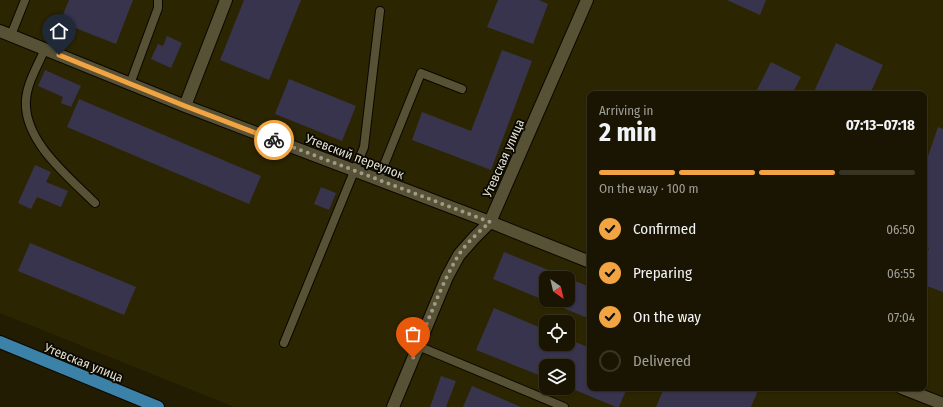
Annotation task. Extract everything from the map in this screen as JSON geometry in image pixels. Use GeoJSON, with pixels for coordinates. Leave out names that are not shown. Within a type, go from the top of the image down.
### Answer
{"type":"FeatureCollection","features":[{"type":"Feature","properties":{"kind":"main road","name":"Утевская улица"},"geometry":{"type":"LineString","coordinates":[[0,342],[158,407]]}},
{"type":"Feature","properties":{"kind":"street"},"geometry":{"type":"LineString","coordinates":[[185,106],[226,0]]}},
{"type":"Feature","properties":{"kind":"street","name":"Утевская улица"},"geometry":{"type":"LineString","coordinates":[[393,407],[447,277],[459,255],[490,222],[587,0]]}},
{"type":"Feature","properties":{"kind":"street","name":"Утевский переулок"},"geometry":{"type":"LineString","coordinates":[[5,33],[185,106],[490,222],[587,261]]}},
{"type":"Feature","properties":{"kind":"street"},"geometry":{"type":"LineString","coordinates":[[910,391],[943,404]]}},
{"type":"Feature","properties":{"kind":"lane"},"geometry":{"type":"LineString","coordinates":[[5,33],[25,0]]}},
{"type":"Feature","properties":{"kind":"lane"},"geometry":{"type":"LineString","coordinates":[[130,84],[158,8],[158,0]]}},
{"type":"Feature","properties":{"kind":"lane"},"geometry":{"type":"LineString","coordinates":[[284,343],[364,147],[380,11]]}},
{"type":"Feature","properties":{"kind":"lane"},"geometry":{"type":"LineString","coordinates":[[44,49],[28,89],[26,99],[26,108],[32,131],[42,148],[95,203]]}},
{"type":"Feature","properties":{"kind":"lane"},"geometry":{"type":"LineString","coordinates":[[378,180],[421,73],[462,89]]}},
{"type":"Feature","properties":{"kind":"lane"},"geometry":{"type":"LineString","coordinates":[[418,346],[564,407]]}},
{"type":"Feature","properties":{"kind":"shaded area"},"geometry":{"type":"Polygon","coordinates":[[[0,0],[943,0],[943,407],[234,407],[0,313],[0,0]]]}},
{"type":"Feature","properties":{"kind":"building"},"geometry":{"type":"Polygon","coordinates":[[[69,0],[133,0],[116,44],[60,22],[69,0]]]}},
{"type":"Feature","properties":{"kind":"building"},"geometry":{"type":"Polygon","coordinates":[[[244,0],[301,0],[269,80],[220,60],[244,0]]]}},
{"type":"Feature","properties":{"kind":"building"},"geometry":{"type":"Polygon","coordinates":[[[498,0],[539,0],[548,4],[533,44],[487,27],[498,0]]]}},
{"type":"Feature","properties":{"kind":"building"},"geometry":{"type":"Polygon","coordinates":[[[727,0],[766,0],[760,15],[727,0]]]}},
{"type":"Feature","properties":{"kind":"building"},"geometry":{"type":"Polygon","coordinates":[[[167,36],[182,43],[171,68],[151,59],[158,44],[163,46],[167,36]]]}},
{"type":"Feature","properties":{"kind":"building"},"geometry":{"type":"Polygon","coordinates":[[[836,43],[883,65],[871,91],[814,91],[836,43]]]}},
{"type":"Feature","properties":{"kind":"building"},"geometry":{"type":"Polygon","coordinates":[[[502,50],[532,61],[491,170],[412,140],[422,112],[471,131],[502,50]]]}},
{"type":"Feature","properties":{"kind":"building"},"geometry":{"type":"Polygon","coordinates":[[[771,62],[801,77],[794,91],[756,91],[771,62]]]}},
{"type":"Feature","properties":{"kind":"building"},"geometry":{"type":"Polygon","coordinates":[[[45,70],[81,86],[71,107],[61,103],[63,97],[38,86],[45,70]]]}},
{"type":"Feature","properties":{"kind":"building"},"geometry":{"type":"Polygon","coordinates":[[[289,79],[356,106],[342,141],[275,114],[289,79]]]}},
{"type":"Feature","properties":{"kind":"building"},"geometry":{"type":"Polygon","coordinates":[[[79,99],[261,176],[249,204],[67,127],[79,99]]]}},
{"type":"Feature","properties":{"kind":"building"},"geometry":{"type":"Polygon","coordinates":[[[938,127],[943,129],[943,292],[927,286],[927,254],[929,248],[927,247],[927,159],[938,127]]]}},
{"type":"Feature","properties":{"kind":"building"},"geometry":{"type":"Polygon","coordinates":[[[35,165],[51,172],[46,182],[68,191],[61,207],[37,197],[31,209],[18,203],[35,165]]]}},
{"type":"Feature","properties":{"kind":"building"},"geometry":{"type":"Polygon","coordinates":[[[321,187],[336,193],[329,210],[314,204],[321,187]]]}},
{"type":"Feature","properties":{"kind":"building"},"geometry":{"type":"Polygon","coordinates":[[[30,243],[136,287],[124,315],[18,271],[30,243]]]}},
{"type":"Feature","properties":{"kind":"building"},"geometry":{"type":"Polygon","coordinates":[[[504,252],[551,271],[539,271],[539,298],[493,279],[504,252]]]}},
{"type":"Feature","properties":{"kind":"building"},"geometry":{"type":"Polygon","coordinates":[[[575,281],[587,286],[587,318],[561,307],[575,307],[575,281]]]}},
{"type":"Feature","properties":{"kind":"building"},"geometry":{"type":"Polygon","coordinates":[[[494,308],[539,327],[539,351],[575,351],[575,342],[587,347],[587,391],[626,391],[619,407],[616,407],[575,390],[575,359],[539,359],[539,375],[476,350],[494,308]]]}},
{"type":"Feature","properties":{"kind":"building"},"geometry":{"type":"Polygon","coordinates":[[[441,376],[456,381],[446,407],[430,407],[441,376]]]}},
{"type":"Feature","properties":{"kind":"building"},"geometry":{"type":"Polygon","coordinates":[[[472,386],[521,407],[463,407],[472,386]]]}},
{"type":"Feature","properties":{"kind":"building"},"geometry":{"type":"Polygon","coordinates":[[[663,391],[758,391],[751,407],[656,407],[663,391]]]}},
{"type":"Feature","properties":{"kind":"way so far"},"geometry":{"type":"LineString","coordinates":[[274,140],[490,222],[459,255],[447,277],[413,358]]}},
{"type":"Feature","properties":{"kind":"route"},"geometry":{"type":"LineString","coordinates":[[59,55],[274,140]]}}]}
